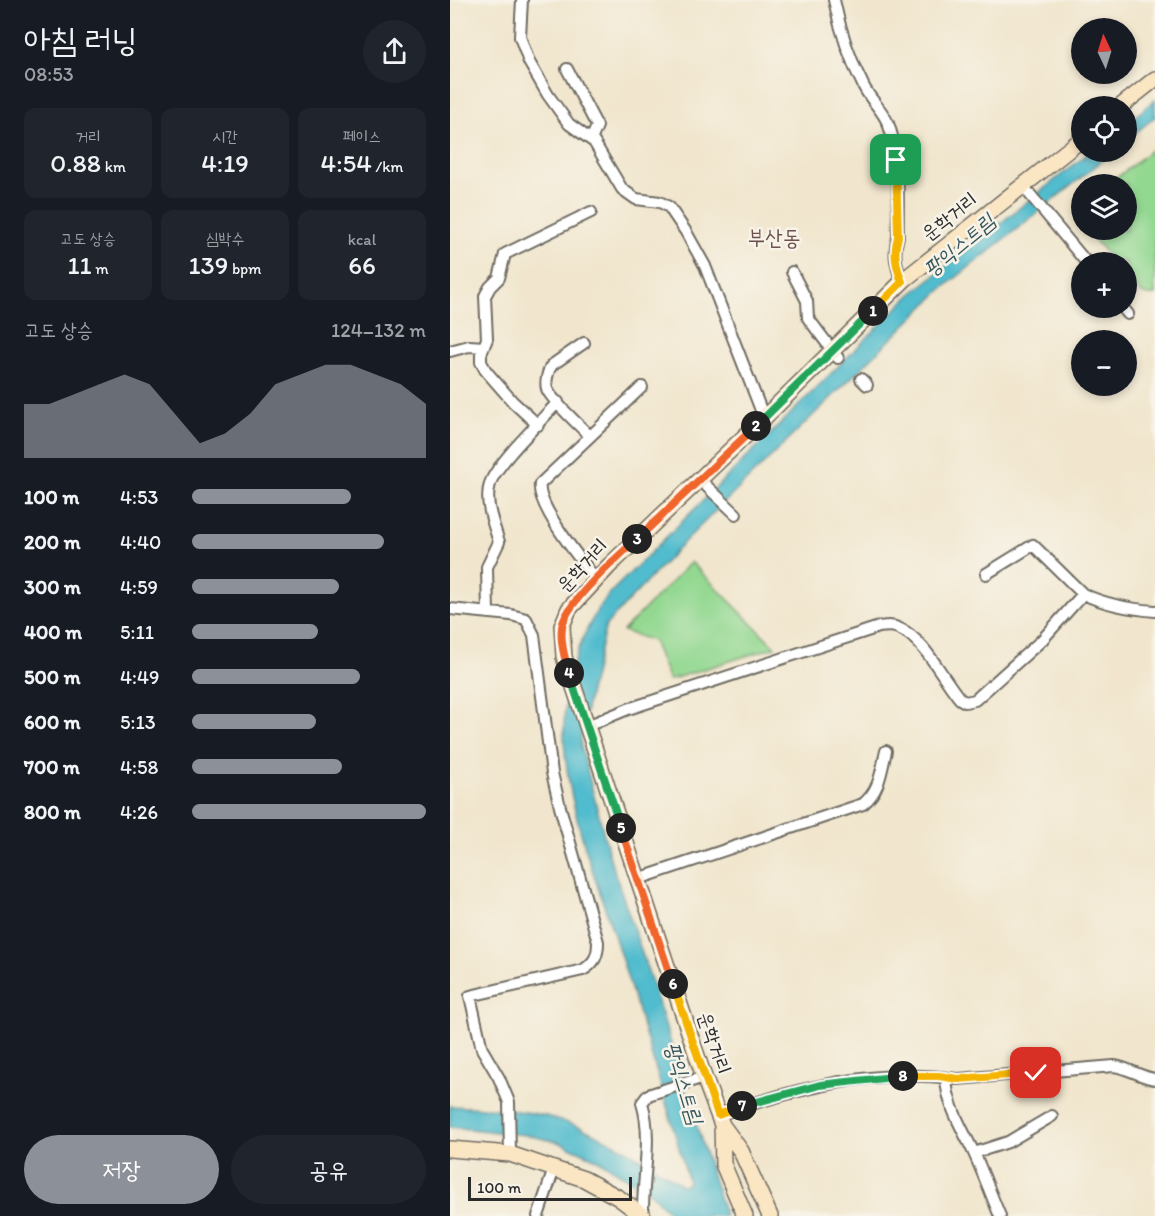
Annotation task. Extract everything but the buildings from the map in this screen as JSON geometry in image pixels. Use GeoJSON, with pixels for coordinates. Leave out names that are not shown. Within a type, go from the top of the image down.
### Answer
{"type":"FeatureCollection","features":[{"type":"Feature","properties":{"kind":"main road"},"geometry":{"type":"LineString","coordinates":[[1134,96],[1155,79]]}},
{"type":"Feature","properties":{"kind":"main road","name":"운학거리"},"geometry":{"type":"LineString","coordinates":[[770,1216],[741,1151],[720,1120],[704,1077],[564,657],[562,626],[569,609],[596,579],[703,482],[764,418],[836,354],[902,282],[1027,190],[1071,149]]}},
{"type":"Feature","properties":{"kind":"main road","name":"운학거리"},"geometry":{"type":"LineString","coordinates":[[720,1120],[723,1164],[745,1216]]}},
{"type":"Feature","properties":{"kind":"main road"},"geometry":{"type":"LineString","coordinates":[[450,1149],[510,1154],[584,1179],[619,1198],[643,1216]]}},
{"type":"Feature","properties":{"kind":"street"},"geometry":{"type":"LineString","coordinates":[[522,0],[519,37],[529,62],[548,95],[569,124],[591,140],[622,189],[636,199],[660,202],[669,207],[686,232],[705,266],[764,418]]}},
{"type":"Feature","properties":{"kind":"street"},"geometry":{"type":"LineString","coordinates":[[834,0],[849,54],[865,89],[880,109],[888,125],[893,144],[896,160],[898,237],[895,247],[896,266],[902,282]]}},
{"type":"Feature","properties":{"kind":"street"},"geometry":{"type":"LineString","coordinates":[[567,69],[597,126],[591,140]]}},
{"type":"Feature","properties":{"kind":"street"},"geometry":{"type":"LineString","coordinates":[[1027,190],[1077,252]]}},
{"type":"Feature","properties":{"kind":"street"},"geometry":{"type":"LineString","coordinates":[[538,425],[513,402],[481,362],[481,354],[487,339],[485,296],[490,286],[499,278],[505,255],[591,212]]}},
{"type":"Feature","properties":{"kind":"street"},"geometry":{"type":"LineString","coordinates":[[792,272],[807,301],[808,318],[836,354]]}},
{"type":"Feature","properties":{"kind":"street"},"geometry":{"type":"LineString","coordinates":[[584,343],[552,365],[548,370],[547,388],[590,436]]}},
{"type":"Feature","properties":{"kind":"street"},"geometry":{"type":"LineString","coordinates":[[450,351],[469,346],[484,347]]}},
{"type":"Feature","properties":{"kind":"street"},"geometry":{"type":"LineString","coordinates":[[596,579],[569,544],[541,498],[540,484],[642,387]]}},
{"type":"Feature","properties":{"kind":"street"},"geometry":{"type":"LineString","coordinates":[[488,613],[487,567],[499,542],[489,505],[489,484],[497,470],[558,402]]}},
{"type":"Feature","properties":{"kind":"street"},"geometry":{"type":"LineString","coordinates":[[703,482],[733,511]]}},
{"type":"Feature","properties":{"kind":"street"},"geometry":{"type":"LineString","coordinates":[[986,574],[1033,545],[1083,594],[1112,605],[1155,611]]}},
{"type":"Feature","properties":{"kind":"street"},"geometry":{"type":"LineString","coordinates":[[586,723],[879,627],[890,626],[899,628],[912,636],[960,699],[965,702],[975,700],[1042,640],[1083,594]]}},
{"type":"Feature","properties":{"kind":"street"},"geometry":{"type":"LineString","coordinates":[[450,609],[511,615],[526,620],[534,635],[552,773],[598,942],[598,954],[592,965],[584,969],[470,996],[482,1049],[499,1078],[509,1102],[510,1154]]}},
{"type":"Feature","properties":{"kind":"street"},"geometry":{"type":"LineString","coordinates":[[638,879],[863,804],[873,796],[878,787],[886,751]]}},
{"type":"Feature","properties":{"kind":"street"},"geometry":{"type":"LineString","coordinates":[[720,1120],[763,1099],[820,1085],[913,1075],[958,1079],[1114,1066],[1125,1067],[1140,1076],[1155,1079]]}},
{"type":"Feature","properties":{"kind":"street"},"geometry":{"type":"LineString","coordinates":[[643,1216],[646,1156],[645,1114],[642,1103],[648,1095],[704,1077]]}},
{"type":"Feature","properties":{"kind":"street"},"geometry":{"type":"LineString","coordinates":[[946,1078],[946,1087],[958,1123],[974,1153],[1000,1216]]}},
{"type":"Feature","properties":{"kind":"street"},"geometry":{"type":"LineString","coordinates":[[974,1153],[1008,1142],[1052,1116]]}},
{"type":"Feature","properties":{"kind":"street"},"geometry":{"type":"LineString","coordinates":[[538,1216],[554,1169]]}},
{"type":"Feature","properties":{"kind":"green space"},"geometry":{"type":"Polygon","coordinates":[[[1155,147],[1155,295],[1146,294],[1137,288],[1137,252],[1105,252],[1095,240],[1137,240],[1137,174],[1121,174],[1155,147]]]}},
{"type":"Feature","properties":{"kind":"green space"},"geometry":{"type":"Polygon","coordinates":[[[691,562],[775,647],[669,680],[653,641],[623,631],[691,562]]]}},
{"type":"Feature","properties":{"kind":"water"},"geometry":{"type":"Polygon","coordinates":[[[1155,100],[1155,117],[1137,132],[1137,115],[1155,100]]]}},
{"type":"Feature","properties":{"kind":"water"},"geometry":{"type":"Polygon","coordinates":[[[1077,162],[1101,162],[1086,174],[1071,174],[1071,186],[942,289],[686,540],[606,625],[588,700],[581,734],[581,746],[610,858],[725,1216],[672,1216],[652,1194],[597,1159],[558,1142],[526,1135],[450,1127],[450,1106],[510,1110],[563,1121],[599,1136],[682,1185],[687,1184],[688,1180],[671,1120],[575,812],[564,734],[564,715],[570,677],[582,640],[612,591],[910,295],[1077,162]]]}},
{"type":"Feature","properties":{"kind":"district","name":"부산동"},"geometry":{"type":"Point","coordinates":[774,237]}},
{"type":"Feature","properties":{"kind":"route"},"geometry":{"type":"LineString","coordinates":[[896,160],[898,237],[895,247],[896,266],[902,282],[609,566],[569,609],[562,626],[564,657],[718,1115],[763,1099],[820,1085],[913,1075],[958,1079],[1036,1073]]}},
{"type":"Feature","properties":{"kind":"water label","name":"팡익스트림"},"geometry":{"type":"Point","coordinates":[959,245]}},
{"type":"Feature","properties":{"kind":"water label","name":"팡익스트림"},"geometry":{"type":"Point","coordinates":[684,1083]}}]}
